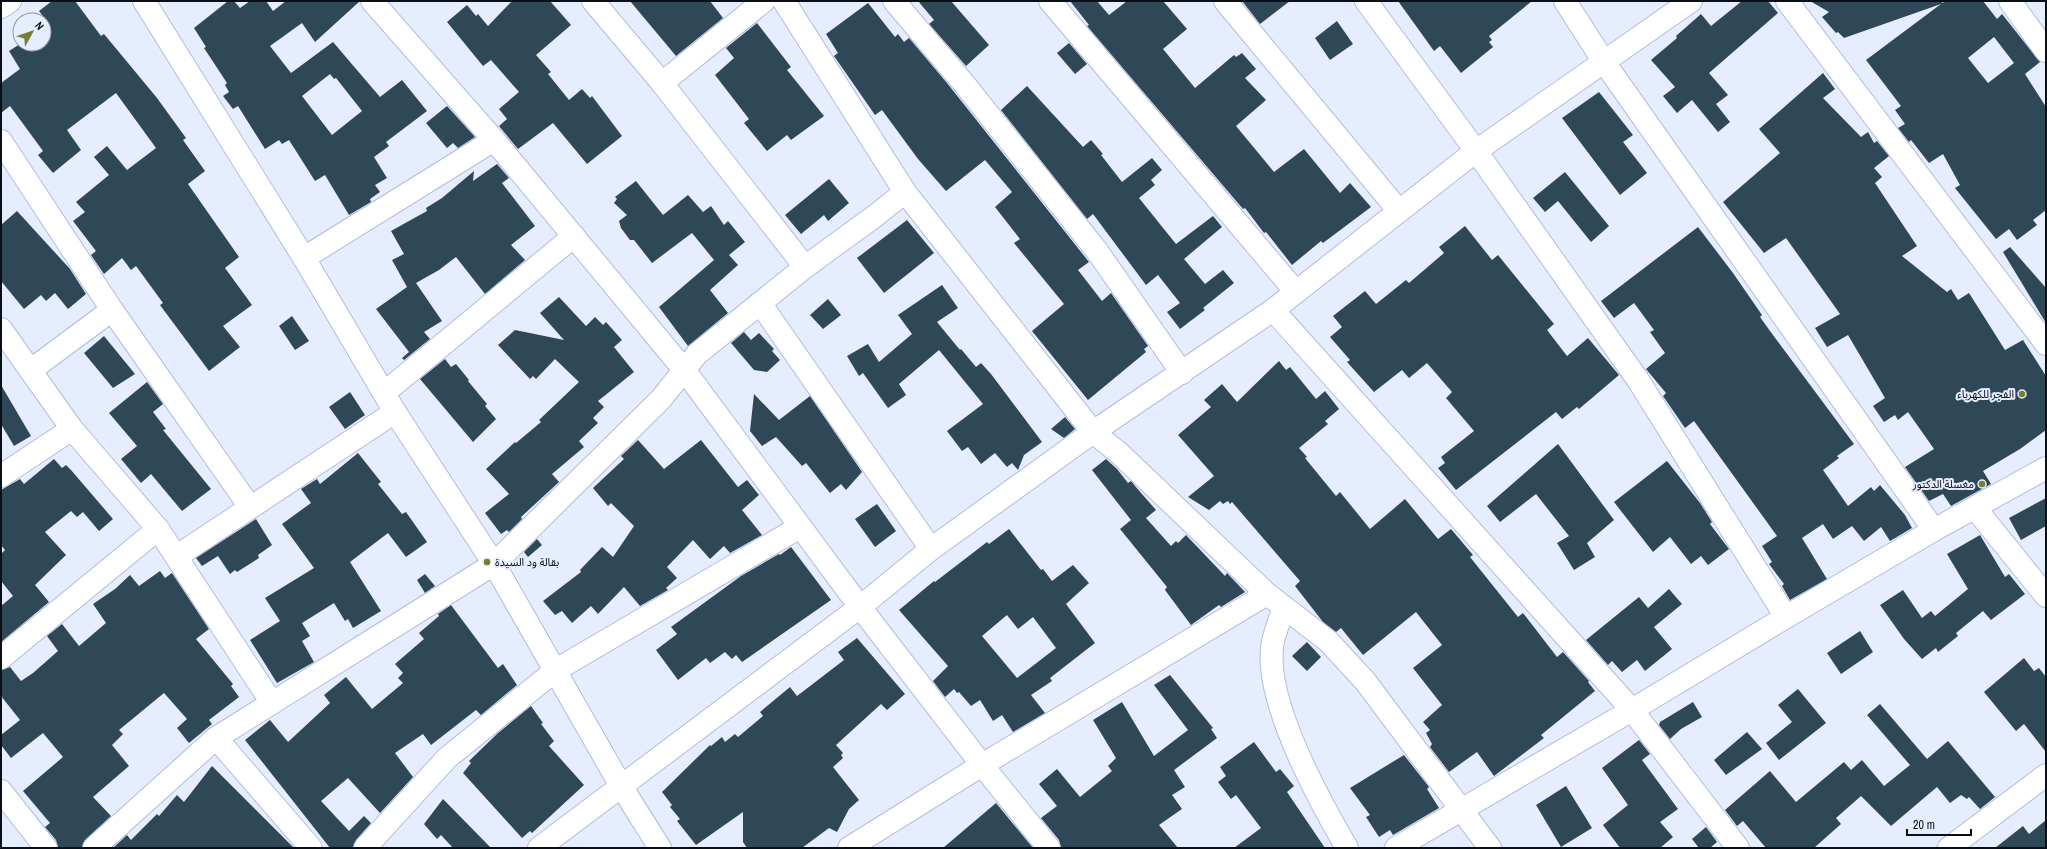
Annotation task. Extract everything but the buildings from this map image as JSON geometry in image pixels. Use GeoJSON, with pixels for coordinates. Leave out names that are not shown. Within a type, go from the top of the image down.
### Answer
{"type":"FeatureCollection","features":[{"type":"Feature","properties":{"kind":"street"},"geometry":{"type":"LineString","coordinates":[[1,7],[10,1]]}},
{"type":"Feature","properties":{"kind":"street"},"geometry":{"type":"LineString","coordinates":[[144,1],[304,258],[395,412],[494,564],[621,786],[660,848]]}},
{"type":"Feature","properties":{"kind":"street"},"geometry":{"type":"LineString","coordinates":[[372,1],[494,140],[685,371],[860,607],[982,765],[1049,848]]}},
{"type":"Feature","properties":{"kind":"street"},"geometry":{"type":"LineString","coordinates":[[593,1],[662,83],[805,267]]}},
{"type":"Feature","properties":{"kind":"street"},"geometry":{"type":"LineString","coordinates":[[662,83],[764,1]]}},
{"type":"Feature","properties":{"kind":"street"},"geometry":{"type":"LineString","coordinates":[[784,1],[905,192],[1093,432],[1119,453],[1267,594],[1328,641],[1365,681],[1490,848]]}},
{"type":"Feature","properties":{"kind":"street"},"geometry":{"type":"LineString","coordinates":[[894,1],[966,86],[1097,251],[1182,373]]}},
{"type":"Feature","properties":{"kind":"street"},"geometry":{"type":"LineString","coordinates":[[1050,1],[1296,292]]}},
{"type":"Feature","properties":{"kind":"street"},"geometry":{"type":"LineString","coordinates":[[1225,1],[1399,211]]}},
{"type":"Feature","properties":{"kind":"street"},"geometry":{"type":"LineString","coordinates":[[1366,1],[1476,151],[1638,380],[1786,617]]}},
{"type":"Feature","properties":{"kind":"street"},"geometry":{"type":"LineString","coordinates":[[1565,1],[1604,62],[1934,530]]}},
{"type":"Feature","properties":{"kind":"street"},"geometry":{"type":"LineString","coordinates":[[539,848],[860,607],[931,549],[1093,432],[1273,310],[1476,151],[1691,1]]}},
{"type":"Feature","properties":{"kind":"street"},"geometry":{"type":"LineString","coordinates":[[1787,1],[2046,344]]}},
{"type":"Feature","properties":{"kind":"street"},"geometry":{"type":"LineString","coordinates":[[2010,1],[2046,51]]}},
{"type":"Feature","properties":{"kind":"street"},"geometry":{"type":"LineString","coordinates":[[304,258],[494,140]]}},
{"type":"Feature","properties":{"kind":"street"},"geometry":{"type":"LineString","coordinates":[[1,142],[112,310],[250,507]]}},
{"type":"Feature","properties":{"kind":"street"},"geometry":{"type":"LineString","coordinates":[[94,848],[216,738],[494,564],[661,399],[685,371],[697,354],[805,267],[905,192]]}},
{"type":"Feature","properties":{"kind":"street"},"geometry":{"type":"LineString","coordinates":[[384,393],[574,236]]}},
{"type":"Feature","properties":{"kind":"street"},"geometry":{"type":"LineString","coordinates":[[760,303],[931,549]]}},
{"type":"Feature","properties":{"kind":"street"},"geometry":{"type":"LineString","coordinates":[[31,370],[112,310]]}},
{"type":"Feature","properties":{"kind":"street"},"geometry":{"type":"LineString","coordinates":[[1273,310],[1632,710],[1738,848]]}},
{"type":"Feature","properties":{"kind":"street"},"geometry":{"type":"LineString","coordinates":[[1,329],[72,428],[158,529],[272,703]]}},
{"type":"Feature","properties":{"kind":"street"},"geometry":{"type":"LineString","coordinates":[[177,556],[395,412]]}},
{"type":"Feature","properties":{"kind":"street"},"geometry":{"type":"LineString","coordinates":[[1,476],[72,428]]}},
{"type":"Feature","properties":{"kind":"street"},"geometry":{"type":"LineString","coordinates":[[1396,848],[1461,808],[1632,710],[1934,530],[2046,468]]}},
{"type":"Feature","properties":{"kind":"street"},"geometry":{"type":"LineString","coordinates":[[1975,508],[2046,596]]}},
{"type":"Feature","properties":{"kind":"street"},"geometry":{"type":"LineString","coordinates":[[365,848],[447,758],[556,670],[800,527]]}},
{"type":"Feature","properties":{"kind":"street"},"geometry":{"type":"LineString","coordinates":[[1,658],[158,529]]}},
{"type":"Feature","properties":{"kind":"street"},"geometry":{"type":"LineString","coordinates":[[849,848],[982,765],[1267,594]]}},
{"type":"Feature","properties":{"kind":"street"},"geometry":{"type":"LineString","coordinates":[[1284,607],[1272,648],[1273,674],[1281,707],[1299,756],[1324,809],[1347,848]]}},
{"type":"Feature","properties":{"kind":"street"},"geometry":{"type":"LineString","coordinates":[[216,738],[311,848]]}},
{"type":"Feature","properties":{"kind":"street"},"geometry":{"type":"LineString","coordinates":[[1949,848],[2046,775]]}},
{"type":"Feature","properties":{"kind":"street"},"geometry":{"type":"LineString","coordinates":[[1,791],[46,848]]}},
{"type":"Feature","properties":{"kind":"place","name":"الفجر للكهرباء"},"geometry":{"type":"Point","coordinates":[2022,394]}},
{"type":"Feature","properties":{"kind":"place","name":"مغسلة الدكتور"},"geometry":{"type":"Point","coordinates":[1982,484]}},
{"type":"Feature","properties":{"kind":"place","name":"بقالة ود السيدة"},"geometry":{"type":"Point","coordinates":[487,562]}}]}
